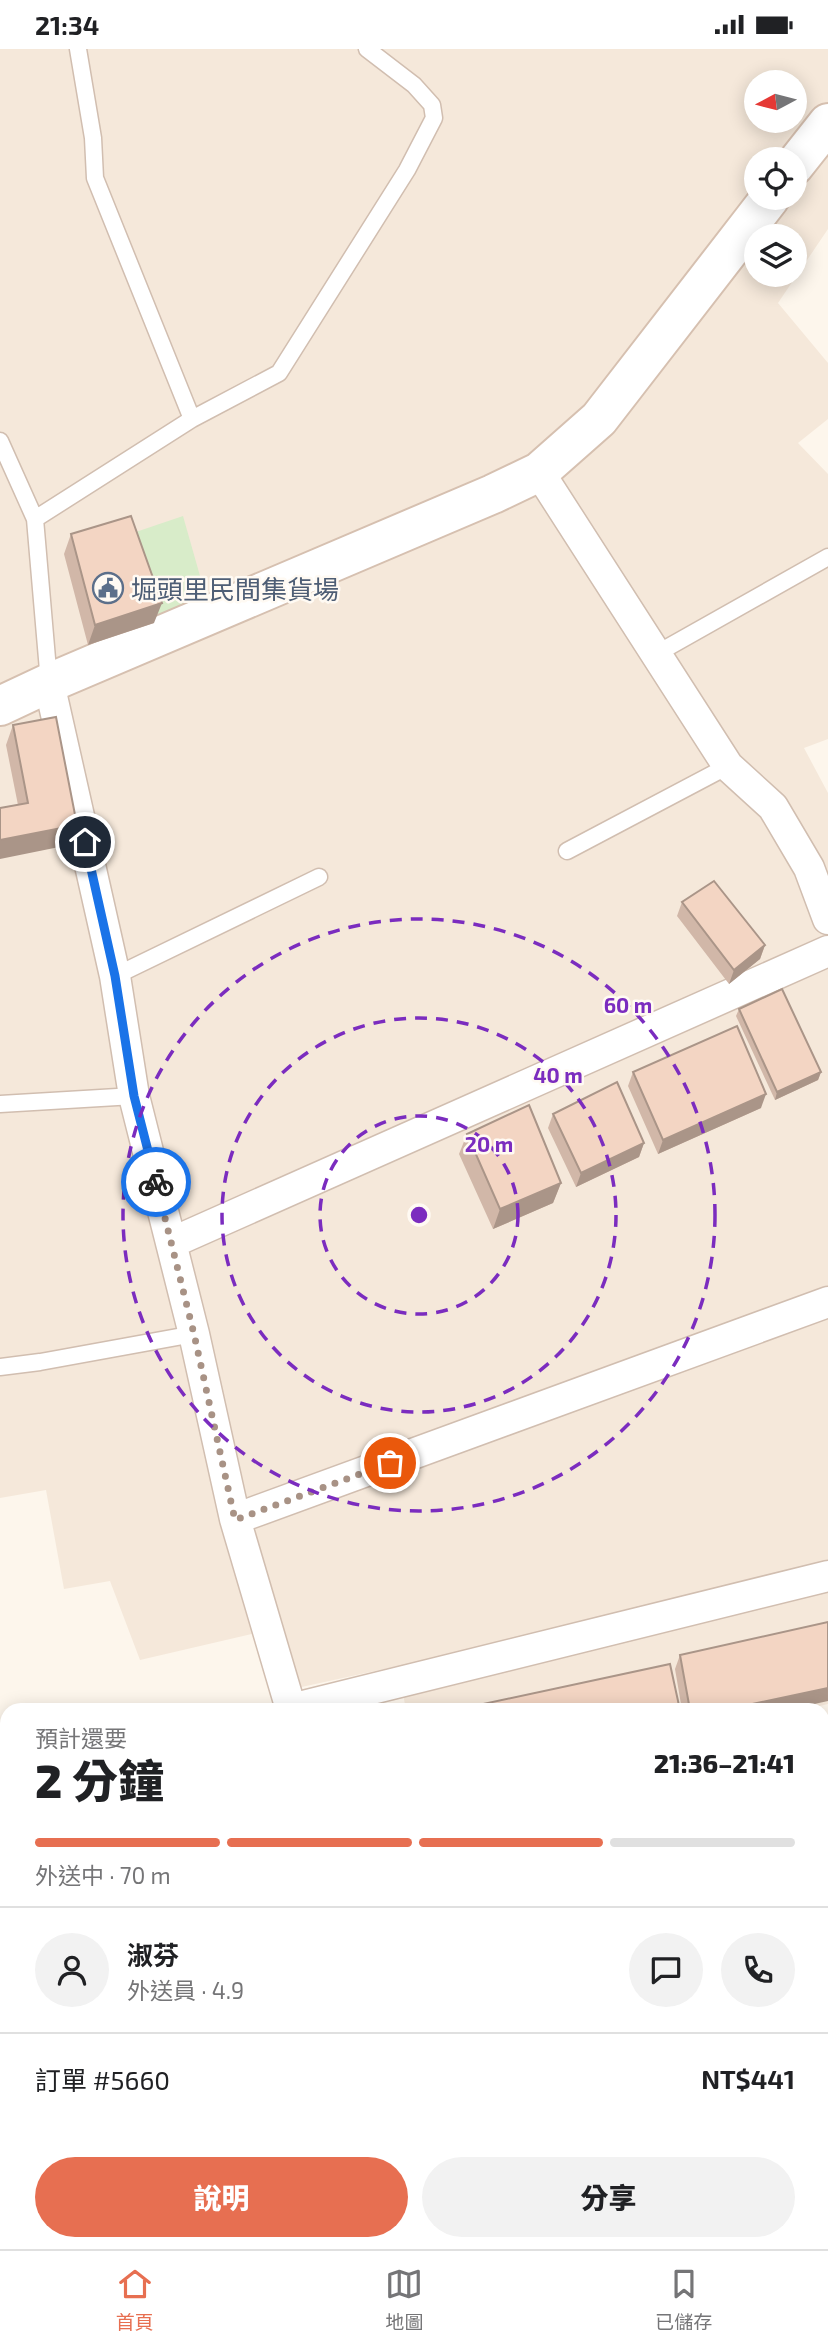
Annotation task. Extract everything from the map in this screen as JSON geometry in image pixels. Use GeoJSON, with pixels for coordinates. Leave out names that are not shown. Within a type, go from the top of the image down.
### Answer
{"type":"FeatureCollection","features":[{"type":"Feature","properties":{"kind":"street"},"geometry":{"type":"LineString","coordinates":[[807,150],[828,123]]}},
{"type":"Feature","properties":{"kind":"street"},"geometry":{"type":"LineString","coordinates":[[0,706],[539,472],[599,419],[761,210]]}},
{"type":"Feature","properties":{"kind":"street"},"geometry":{"type":"LineString","coordinates":[[539,472],[728,766],[773,807],[810,868],[828,919]]}},
{"type":"Feature","properties":{"kind":"street"},"geometry":{"type":"LineString","coordinates":[[49,683],[115,976],[134,1096],[194,1334],[235,1520],[289,1703]]}},
{"type":"Feature","properties":{"kind":"street"},"geometry":{"type":"LineString","coordinates":[[171,1243],[828,951]]}},
{"type":"Feature","properties":{"kind":"street"},"geometry":{"type":"LineString","coordinates":[[235,1520],[828,1302]]}},
{"type":"Feature","properties":{"kind":"street"},"geometry":{"type":"LineString","coordinates":[[315,1703],[828,1576]]}},
{"type":"Feature","properties":{"kind":"lane"},"geometry":{"type":"LineString","coordinates":[[78,49],[93,138],[95,178],[192,419]]}},
{"type":"Feature","properties":{"kind":"lane"},"geometry":{"type":"LineString","coordinates":[[35,519],[192,419],[279,373],[407,170],[433,118],[432,105],[414,85],[367,49]]}},
{"type":"Feature","properties":{"kind":"lane"},"geometry":{"type":"LineString","coordinates":[[0,441],[35,519],[49,683]]}},
{"type":"Feature","properties":{"kind":"lane"},"geometry":{"type":"LineString","coordinates":[[656,654],[828,557]]}},
{"type":"Feature","properties":{"kind":"lane"},"geometry":{"type":"LineString","coordinates":[[568,851],[728,766]]}},
{"type":"Feature","properties":{"kind":"lane"},"geometry":{"type":"LineString","coordinates":[[115,976],[319,877]]}},
{"type":"Feature","properties":{"kind":"lane"},"geometry":{"type":"LineString","coordinates":[[0,1104],[134,1096]]}},
{"type":"Feature","properties":{"kind":"lane"},"geometry":{"type":"LineString","coordinates":[[0,1367],[194,1334]]}},
{"type":"Feature","properties":{"kind":"shaded area"},"geometry":{"type":"Polygon","coordinates":[[[0,49],[828,49],[828,229],[807,260],[807,224],[744,224],[744,287],[789,287],[778,303],[828,363],[828,419],[798,443],[828,474],[828,739],[804,748],[828,793],[828,1703],[405,1703],[398,1666],[297,1688],[277,1628],[140,1660],[110,1581],[64,1589],[46,1490],[0,1498],[0,49]]]}},
{"type":"Feature","properties":{"kind":"green space"},"geometry":{"type":"Polygon","coordinates":[[[183,516],[206,597],[154,623],[124,536],[183,516]]]}},
{"type":"Feature","properties":{"kind":"building","name":"堀頭里民間集貨場"},"geometry":{"type":"Polygon","coordinates":[[[131,516],[162,603],[95,625],[71,534],[131,516]]]}},
{"type":"Feature","properties":{"kind":"building"},"geometry":{"type":"Polygon","coordinates":[[[56,717],[77,825],[0,840],[0,808],[28,803],[13,725],[56,717]]]}},
{"type":"Feature","properties":{"kind":"building"},"geometry":{"type":"Polygon","coordinates":[[[714,881],[765,945],[734,970],[682,902],[714,881]]]}},
{"type":"Feature","properties":{"kind":"building"},"geometry":{"type":"Polygon","coordinates":[[[782,989],[821,1072],[777,1092],[739,1009],[782,989]]]}},
{"type":"Feature","properties":{"kind":"building"},"geometry":{"type":"Polygon","coordinates":[[[737,1026],[766,1094],[663,1140],[633,1072],[737,1026]]]}},
{"type":"Feature","properties":{"kind":"building"},"geometry":{"type":"Polygon","coordinates":[[[617,1082],[644,1143],[581,1173],[553,1114],[617,1082]]]}},
{"type":"Feature","properties":{"kind":"building"},"geometry":{"type":"Polygon","coordinates":[[[529,1105],[561,1183],[500,1209],[467,1134],[529,1105]]]}},
{"type":"Feature","properties":{"kind":"building"},"geometry":{"type":"Polygon","coordinates":[[[828,1622],[828,1688],[757,1703],[689,1703],[680,1655],[828,1622]]]}},
{"type":"Feature","properties":{"kind":"building"},"geometry":{"type":"Polygon","coordinates":[[[670,1664],[678,1703],[488,1703],[670,1664]]]}},
{"type":"Feature","properties":{"kind":"way so far"},"geometry":{"type":"LineString","coordinates":[[156,1182],[194,1334],[235,1520],[390,1463]]}},
{"type":"Feature","properties":{"kind":"place","name":"堀頭里民間集貨場"},"geometry":{"type":"Point","coordinates":[108,588]}},
{"type":"Feature","properties":{"kind":"route"},"geometry":{"type":"LineString","coordinates":[[85,842],[115,976],[134,1096],[156,1182]]}}]}
